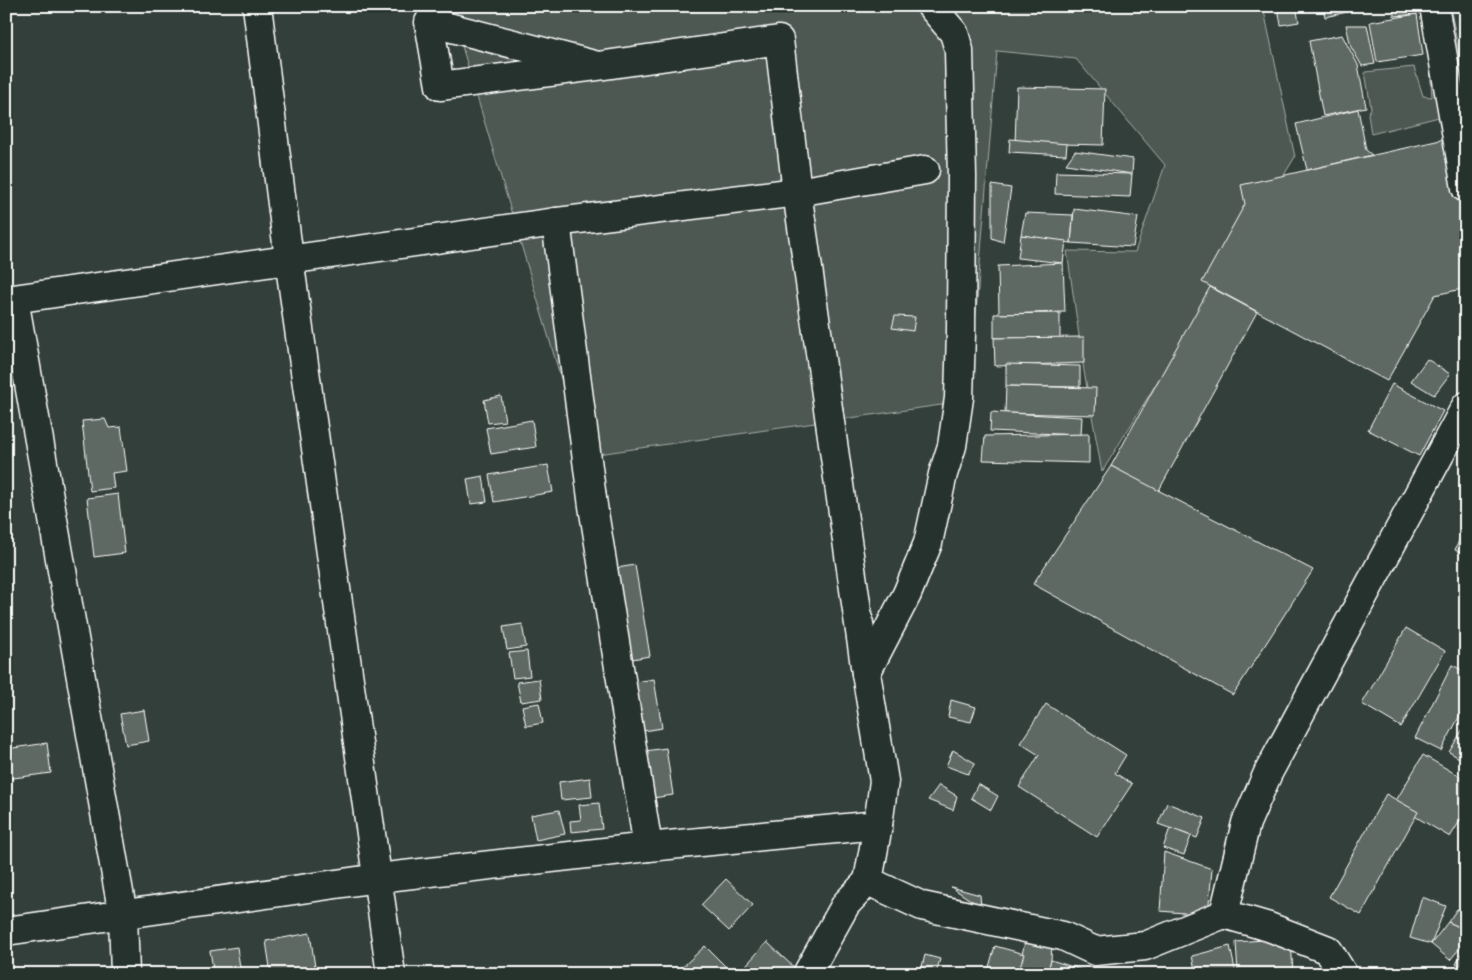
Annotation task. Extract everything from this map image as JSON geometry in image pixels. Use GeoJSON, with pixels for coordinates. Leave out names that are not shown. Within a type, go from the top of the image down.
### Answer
{"type":"FeatureCollection","features":[{"type":"Feature","properties":{"kind":"street"},"geometry":{"type":"LineString","coordinates":[[258,6],[289,259],[391,974]]}},
{"type":"Feature","properties":{"kind":"street"},"geometry":{"type":"LineString","coordinates":[[866,673],[907,594],[928,543],[942,474],[952,446],[959,398],[962,176],[959,50],[954,34],[931,6]]}},
{"type":"Feature","properties":{"kind":"street"},"geometry":{"type":"LineString","coordinates":[[1434,6],[1466,188]]}},
{"type":"Feature","properties":{"kind":"street"},"geometry":{"type":"LineString","coordinates":[[598,66],[429,22],[440,86],[598,66],[780,40],[797,192],[866,673],[884,781],[868,881],[846,904],[807,974]]}},
{"type":"Feature","properties":{"kind":"street"},"geometry":{"type":"LineString","coordinates":[[125,974],[123,915],[10,300],[556,222],[797,192],[925,170]]}},
{"type":"Feature","properties":{"kind":"street"},"geometry":{"type":"LineString","coordinates":[[556,222],[592,506],[648,847]]}},
{"type":"Feature","properties":{"kind":"street"},"geometry":{"type":"LineString","coordinates":[[1224,914],[1246,822],[1268,773],[1466,406]]}},
{"type":"Feature","properties":{"kind":"street"},"geometry":{"type":"LineString","coordinates":[[6,931],[378,878],[648,847],[878,825]]}},
{"type":"Feature","properties":{"kind":"street"},"geometry":{"type":"LineString","coordinates":[[868,881],[922,906],[1063,936],[1095,951],[1145,946],[1224,914],[1328,950],[1343,974]]}},
{"type":"Feature","properties":{"kind":"shaded area"},"geometry":{"type":"Polygon","coordinates":[[[450,6],[1263,6],[1295,157],[1102,472],[1084,371],[1067,251],[1135,252],[1165,165],[1076,59],[997,51],[969,401],[584,456],[450,6]]]}},
{"type":"Feature","properties":{"kind":"shaded area"},"geometry":{"type":"Polygon","coordinates":[[[1426,6],[1450,6],[1466,87],[1466,186],[1447,115],[1371,134],[1368,114],[1371,108],[1365,72],[1414,67],[1423,96],[1432,97],[1426,6]]]}},
{"type":"Feature","properties":{"kind":"building"},"geometry":{"type":"Polygon","coordinates":[[[1296,6],[1299,22],[1281,25],[1278,8],[1296,6]]]}},
{"type":"Feature","properties":{"kind":"building"},"geometry":{"type":"Polygon","coordinates":[[[1323,6],[1346,6],[1347,12],[1325,17],[1323,6]]]}},
{"type":"Feature","properties":{"kind":"building"},"geometry":{"type":"Polygon","coordinates":[[[1350,6],[1368,6],[1368,7],[1350,10],[1350,6]]]}},
{"type":"Feature","properties":{"kind":"building"},"geometry":{"type":"Polygon","coordinates":[[[1393,6],[1416,6],[1417,14],[1394,16],[1393,6]]]}},
{"type":"Feature","properties":{"kind":"building"},"geometry":{"type":"Polygon","coordinates":[[[1417,14],[1423,55],[1377,62],[1370,22],[1417,14]]]}},
{"type":"Feature","properties":{"kind":"building"},"geometry":{"type":"Polygon","coordinates":[[[1346,25],[1367,25],[1375,64],[1362,66],[1351,47],[1346,25]]]}},
{"type":"Feature","properties":{"kind":"building"},"geometry":{"type":"Polygon","coordinates":[[[1342,35],[1358,65],[1366,107],[1323,116],[1309,41],[1342,35]]]}},
{"type":"Feature","properties":{"kind":"building"},"geometry":{"type":"Polygon","coordinates":[[[1017,87],[1105,89],[1103,145],[1015,143],[1017,87]]]}},
{"type":"Feature","properties":{"kind":"building"},"geometry":{"type":"Polygon","coordinates":[[[1358,109],[1366,150],[1372,155],[1307,170],[1296,124],[1358,109]]]}},
{"type":"Feature","properties":{"kind":"building"},"geometry":{"type":"Polygon","coordinates":[[[1010,139],[1067,144],[1066,155],[1009,152],[1010,139]]]}},
{"type":"Feature","properties":{"kind":"building"},"geometry":{"type":"Polygon","coordinates":[[[1445,139],[1466,231],[1466,288],[1435,295],[1387,381],[1202,282],[1245,204],[1241,185],[1445,139]]]}},
{"type":"Feature","properties":{"kind":"building"},"geometry":{"type":"Polygon","coordinates":[[[1075,151],[1133,159],[1132,174],[1066,164],[1075,151]]]}},
{"type":"Feature","properties":{"kind":"building"},"geometry":{"type":"Polygon","coordinates":[[[1056,172],[1132,174],[1130,197],[1055,194],[1056,172]]]}},
{"type":"Feature","properties":{"kind":"building"},"geometry":{"type":"Polygon","coordinates":[[[992,185],[1011,188],[1003,242],[992,238],[992,185]]]}},
{"type":"Feature","properties":{"kind":"building"},"geometry":{"type":"Polygon","coordinates":[[[1074,209],[1138,217],[1133,247],[1071,243],[1074,209]]]}},
{"type":"Feature","properties":{"kind":"building"},"geometry":{"type":"Polygon","coordinates":[[[1025,213],[1073,215],[1071,243],[1021,235],[1025,213]]]}},
{"type":"Feature","properties":{"kind":"building"},"geometry":{"type":"Polygon","coordinates":[[[1021,235],[1066,241],[1063,263],[1018,258],[1021,235]]]}},
{"type":"Feature","properties":{"kind":"building"},"geometry":{"type":"Polygon","coordinates":[[[1063,263],[1065,312],[999,314],[998,266],[1063,263]]]}},
{"type":"Feature","properties":{"kind":"building"},"geometry":{"type":"Polygon","coordinates":[[[1210,287],[1257,312],[1158,492],[1111,466],[1210,287]]]}},
{"type":"Feature","properties":{"kind":"building"},"geometry":{"type":"Polygon","coordinates":[[[1060,313],[1060,338],[994,338],[994,314],[1060,313]]]}},
{"type":"Feature","properties":{"kind":"building"},"geometry":{"type":"Polygon","coordinates":[[[895,316],[915,317],[913,331],[892,328],[895,316]]]}},
{"type":"Feature","properties":{"kind":"building"},"geometry":{"type":"Polygon","coordinates":[[[1084,337],[1084,363],[995,366],[994,338],[1084,337]]]}},
{"type":"Feature","properties":{"kind":"building"},"geometry":{"type":"Polygon","coordinates":[[[1427,359],[1450,374],[1434,395],[1411,381],[1427,359]]]}},
{"type":"Feature","properties":{"kind":"building"},"geometry":{"type":"Polygon","coordinates":[[[1006,364],[1080,366],[1080,387],[1006,386],[1006,364]]]}},
{"type":"Feature","properties":{"kind":"building"},"geometry":{"type":"Polygon","coordinates":[[[1392,384],[1443,411],[1419,456],[1368,430],[1392,384]]]}},
{"type":"Feature","properties":{"kind":"building"},"geometry":{"type":"Polygon","coordinates":[[[1006,386],[1096,388],[1095,415],[1005,413],[1006,386]]]}},
{"type":"Feature","properties":{"kind":"building"},"geometry":{"type":"Polygon","coordinates":[[[501,396],[505,421],[488,423],[484,400],[501,396]]]}},
{"type":"Feature","properties":{"kind":"building"},"geometry":{"type":"Polygon","coordinates":[[[991,412],[1082,417],[1081,435],[990,431],[991,412]]]}},
{"type":"Feature","properties":{"kind":"building"},"geometry":{"type":"Polygon","coordinates":[[[105,419],[109,428],[121,427],[127,471],[112,473],[114,488],[90,491],[82,421],[105,419]]]}},
{"type":"Feature","properties":{"kind":"building"},"geometry":{"type":"Polygon","coordinates":[[[532,420],[536,447],[491,454],[486,428],[532,420]]]}},
{"type":"Feature","properties":{"kind":"building"},"geometry":{"type":"Polygon","coordinates":[[[1089,434],[1089,463],[983,460],[985,436],[1089,434]]]}},
{"type":"Feature","properties":{"kind":"building"},"geometry":{"type":"Polygon","coordinates":[[[548,465],[553,492],[494,502],[489,475],[548,465]]]}},
{"type":"Feature","properties":{"kind":"building"},"geometry":{"type":"Polygon","coordinates":[[[1111,466],[1313,570],[1233,695],[1033,584],[1111,466]]]}},
{"type":"Feature","properties":{"kind":"building"},"geometry":{"type":"Polygon","coordinates":[[[483,476],[487,502],[471,504],[467,479],[483,476]]]}},
{"type":"Feature","properties":{"kind":"building"},"geometry":{"type":"Polygon","coordinates":[[[118,494],[125,553],[94,557],[87,498],[118,494]]]}},
{"type":"Feature","properties":{"kind":"building"},"geometry":{"type":"Polygon","coordinates":[[[1466,524],[1466,555],[1455,550],[1466,524]]]}},
{"type":"Feature","properties":{"kind":"building"},"geometry":{"type":"Polygon","coordinates":[[[635,565],[650,656],[626,660],[611,569],[635,565]]]}},
{"type":"Feature","properties":{"kind":"building"},"geometry":{"type":"Polygon","coordinates":[[[522,624],[526,647],[507,650],[503,627],[522,624]]]}},
{"type":"Feature","properties":{"kind":"building"},"geometry":{"type":"Polygon","coordinates":[[[1406,628],[1445,651],[1401,727],[1362,704],[1406,628]]]}},
{"type":"Feature","properties":{"kind":"building"},"geometry":{"type":"Polygon","coordinates":[[[527,651],[530,676],[513,678],[509,653],[527,651]]]}},
{"type":"Feature","properties":{"kind":"building"},"geometry":{"type":"Polygon","coordinates":[[[1452,665],[1466,672],[1466,704],[1441,751],[1415,738],[1452,665]]]}},
{"type":"Feature","properties":{"kind":"building"},"geometry":{"type":"Polygon","coordinates":[[[539,679],[542,699],[521,702],[517,682],[539,679]]]}},
{"type":"Feature","properties":{"kind":"building"},"geometry":{"type":"Polygon","coordinates":[[[654,679],[662,728],[637,732],[629,683],[654,679]]]}},
{"type":"Feature","properties":{"kind":"building"},"geometry":{"type":"Polygon","coordinates":[[[951,700],[976,707],[971,722],[948,717],[951,700]]]}},
{"type":"Feature","properties":{"kind":"building"},"geometry":{"type":"Polygon","coordinates":[[[539,703],[543,723],[526,726],[522,706],[539,703]]]}},
{"type":"Feature","properties":{"kind":"building"},"geometry":{"type":"Polygon","coordinates":[[[1046,704],[1126,755],[1115,773],[1132,784],[1097,837],[1019,787],[1039,755],[1020,743],[1046,704]]]}},
{"type":"Feature","properties":{"kind":"building"},"geometry":{"type":"Polygon","coordinates":[[[144,710],[149,741],[126,745],[120,714],[144,710]]]}},
{"type":"Feature","properties":{"kind":"building"},"geometry":{"type":"Polygon","coordinates":[[[1466,724],[1466,762],[1449,752],[1466,724]]]}},
{"type":"Feature","properties":{"kind":"building"},"geometry":{"type":"Polygon","coordinates":[[[47,743],[51,773],[6,779],[6,749],[47,743]]]}},
{"type":"Feature","properties":{"kind":"building"},"geometry":{"type":"Polygon","coordinates":[[[666,748],[673,795],[653,798],[645,751],[666,748]]]}},
{"type":"Feature","properties":{"kind":"building"},"geometry":{"type":"Polygon","coordinates":[[[953,750],[975,763],[968,774],[946,766],[953,750]]]}},
{"type":"Feature","properties":{"kind":"building"},"geometry":{"type":"Polygon","coordinates":[[[1423,755],[1466,780],[1466,811],[1450,837],[1394,804],[1423,755]]]}},
{"type":"Feature","properties":{"kind":"building"},"geometry":{"type":"Polygon","coordinates":[[[590,778],[592,797],[561,800],[559,782],[590,778]]]}},
{"type":"Feature","properties":{"kind":"building"},"geometry":{"type":"Polygon","coordinates":[[[978,784],[998,796],[991,810],[971,798],[978,784]]]}},
{"type":"Feature","properties":{"kind":"building"},"geometry":{"type":"Polygon","coordinates":[[[939,785],[957,796],[953,810],[928,800],[939,785]]]}},
{"type":"Feature","properties":{"kind":"building"},"geometry":{"type":"Polygon","coordinates":[[[1386,794],[1418,812],[1361,915],[1329,897],[1386,794]]]}},
{"type":"Feature","properties":{"kind":"building"},"geometry":{"type":"Polygon","coordinates":[[[599,803],[602,829],[571,832],[570,821],[581,820],[579,805],[599,803]]]}},
{"type":"Feature","properties":{"kind":"building"},"geometry":{"type":"Polygon","coordinates":[[[1167,803],[1205,818],[1197,838],[1158,824],[1167,803]]]}},
{"type":"Feature","properties":{"kind":"building"},"geometry":{"type":"Polygon","coordinates":[[[559,810],[565,834],[536,840],[531,815],[559,810]]]}},
{"type":"Feature","properties":{"kind":"building"},"geometry":{"type":"Polygon","coordinates":[[[1170,828],[1191,836],[1184,855],[1163,848],[1170,828]]]}},
{"type":"Feature","properties":{"kind":"building"},"geometry":{"type":"Polygon","coordinates":[[[1164,852],[1212,869],[1208,915],[1160,911],[1164,852]]]}},
{"type":"Feature","properties":{"kind":"building"},"geometry":{"type":"Polygon","coordinates":[[[726,879],[753,905],[729,931],[701,905],[726,879]]]}},
{"type":"Feature","properties":{"kind":"building"},"geometry":{"type":"Polygon","coordinates":[[[951,887],[980,895],[981,907],[951,887]]]}},
{"type":"Feature","properties":{"kind":"building"},"geometry":{"type":"Polygon","coordinates":[[[1422,897],[1446,906],[1431,944],[1410,938],[1422,897]]]}},
{"type":"Feature","properties":{"kind":"building"},"geometry":{"type":"Polygon","coordinates":[[[1457,909],[1466,912],[1466,930],[1448,922],[1457,909]]]}},
{"type":"Feature","properties":{"kind":"building"},"geometry":{"type":"Polygon","coordinates":[[[1448,922],[1466,930],[1466,941],[1450,960],[1431,944],[1448,922]]]}},
{"type":"Feature","properties":{"kind":"building"},"geometry":{"type":"Polygon","coordinates":[[[310,933],[316,974],[271,974],[266,941],[310,933]]]}},
{"type":"Feature","properties":{"kind":"building"},"geometry":{"type":"Polygon","coordinates":[[[1026,938],[1052,944],[1051,960],[1047,974],[1017,974],[1026,938]]]}},
{"type":"Feature","properties":{"kind":"building"},"geometry":{"type":"Polygon","coordinates":[[[1291,938],[1293,974],[1238,974],[1236,942],[1291,938]]]}},
{"type":"Feature","properties":{"kind":"building"},"geometry":{"type":"Polygon","coordinates":[[[767,942],[801,974],[738,974],[767,942]]]}},
{"type":"Feature","properties":{"kind":"building"},"geometry":{"type":"Polygon","coordinates":[[[705,946],[731,972],[675,974],[705,946]]]}},
{"type":"Feature","properties":{"kind":"building"},"geometry":{"type":"Polygon","coordinates":[[[995,946],[1024,954],[1018,974],[987,974],[995,946]]]}},
{"type":"Feature","properties":{"kind":"building"},"geometry":{"type":"Polygon","coordinates":[[[1230,946],[1236,974],[1196,974],[1192,956],[1230,946]]]}},
{"type":"Feature","properties":{"kind":"building"},"geometry":{"type":"Polygon","coordinates":[[[1466,946],[1466,970],[1456,964],[1466,946]]]}},
{"type":"Feature","properties":{"kind":"building"},"geometry":{"type":"Polygon","coordinates":[[[237,947],[241,974],[214,974],[210,951],[237,947]]]}},
{"type":"Feature","properties":{"kind":"building"},"geometry":{"type":"Polygon","coordinates":[[[925,955],[940,959],[936,974],[920,974],[925,955]]]}},
{"type":"Feature","properties":{"kind":"building"},"geometry":{"type":"Polygon","coordinates":[[[1051,960],[1076,968],[1074,974],[1047,974],[1051,960]]]}},
{"type":"Feature","properties":{"kind":"building"},"geometry":{"type":"Polygon","coordinates":[[[1076,968],[1096,974],[1074,974],[1076,968]]]}}]}
